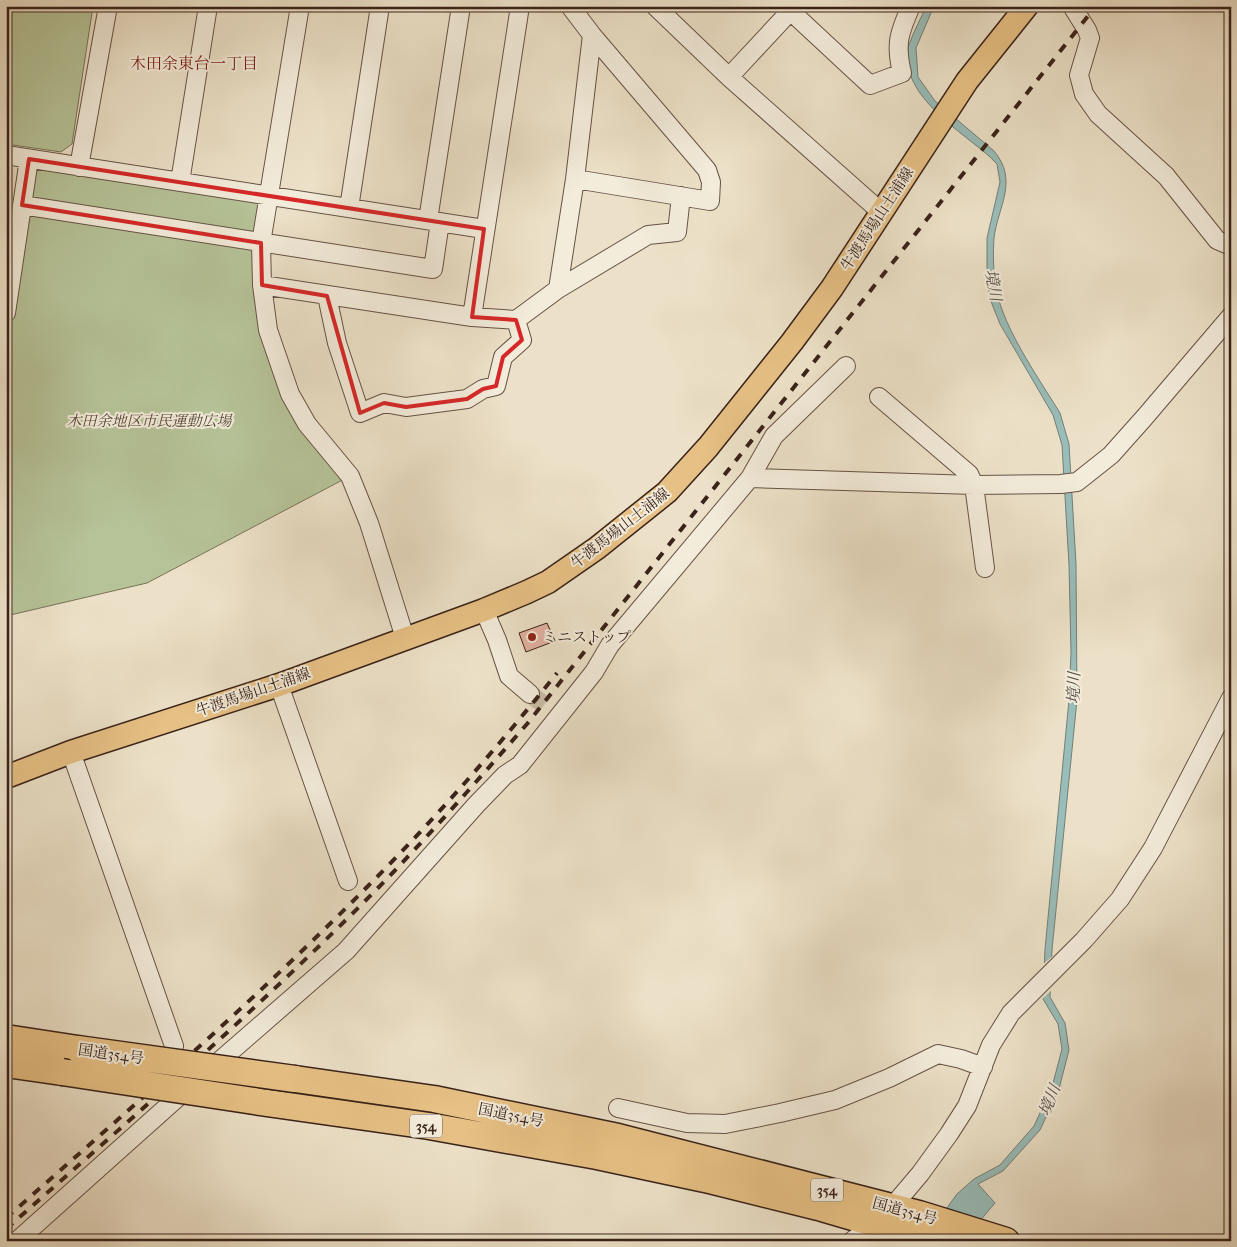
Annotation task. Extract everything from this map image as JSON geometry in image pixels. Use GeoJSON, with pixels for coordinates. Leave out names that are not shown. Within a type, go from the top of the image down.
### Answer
{"type":"FeatureCollection","features":[{"type":"Feature","properties":{"kind":"highway","name":"国道354号"},"geometry":{"type":"LineString","coordinates":[[6,1038],[434,1099],[618,1137],[878,1224]]}},
{"type":"Feature","properties":{"kind":"highway","name":"国道354号"},"geometry":{"type":"LineString","coordinates":[[6,1064],[429,1126],[597,1156],[705,1179],[878,1224],[913,1223],[980,1232],[1006,1241]]}},
{"type":"Feature","properties":{"kind":"highway","name":"国道354号"},"geometry":{"type":"LineString","coordinates":[[913,1223],[935,1241]]}},
{"type":"Feature","properties":{"kind":"main road","name":"牛渡馬場山土浦線"},"geometry":{"type":"LineString","coordinates":[[6,776],[71,752],[279,684],[484,610],[527,592],[561,574],[597,548],[667,492],[708,447],[792,342],[832,288],[967,81],[1028,6]]}},
{"type":"Feature","properties":{"kind":"street"},"geometry":{"type":"LineString","coordinates":[[79,167],[108,6]]}},
{"type":"Feature","properties":{"kind":"street"},"geometry":{"type":"LineString","coordinates":[[180,182],[208,6]]}},
{"type":"Feature","properties":{"kind":"street"},"geometry":{"type":"LineString","coordinates":[[300,6],[260,243],[262,285],[268,330],[290,394],[307,424],[350,476],[369,524],[405,638]]}},
{"type":"Feature","properties":{"kind":"street"},"geometry":{"type":"LineString","coordinates":[[349,208],[380,6]]}},
{"type":"Feature","properties":{"kind":"street"},"geometry":{"type":"LineString","coordinates":[[22,205],[433,269],[434,221],[461,6]]}},
{"type":"Feature","properties":{"kind":"street"},"geometry":{"type":"LineString","coordinates":[[472,317],[484,229],[520,6]]}},
{"type":"Feature","properties":{"kind":"street"},"geometry":{"type":"LineString","coordinates":[[570,6],[707,170],[711,182],[710,201],[575,179]]}},
{"type":"Feature","properties":{"kind":"street"},"geometry":{"type":"LineString","coordinates":[[655,6],[730,77],[881,212]]}},
{"type":"Feature","properties":{"kind":"street"},"geometry":{"type":"LineString","coordinates":[[1072,6],[1090,38],[1079,75],[1084,94],[1098,114],[1166,176],[1217,240],[1231,246]]}},
{"type":"Feature","properties":{"kind":"street"},"geometry":{"type":"LineString","coordinates":[[730,77],[790,8],[870,85],[902,73],[898,56],[898,42],[907,9]]}},
{"type":"Feature","properties":{"kind":"street"},"geometry":{"type":"LineString","coordinates":[[558,289],[575,179],[592,34]]}},
{"type":"Feature","properties":{"kind":"street"},"geometry":{"type":"LineString","coordinates":[[6,155],[484,229]]}},
{"type":"Feature","properties":{"kind":"street"},"geometry":{"type":"LineString","coordinates":[[6,314],[10,268],[29,159]]}},
{"type":"Feature","properties":{"kind":"street"},"geometry":{"type":"LineString","coordinates":[[262,285],[472,317],[516,320],[558,289],[648,235],[677,232],[681,196]]}},
{"type":"Feature","properties":{"kind":"street"},"geometry":{"type":"LineString","coordinates":[[327,296],[338,342],[360,413],[384,403],[406,407],[467,399],[483,389],[496,386],[503,357],[522,340],[516,320]]}},
{"type":"Feature","properties":{"kind":"street"},"geometry":{"type":"LineString","coordinates":[[750,478],[974,485],[1069,483],[1095,469],[1118,447],[1231,316]]}},
{"type":"Feature","properties":{"kind":"street"},"geometry":{"type":"LineString","coordinates":[[18,1241],[177,1098],[346,951],[476,805],[505,775],[520,765],[556,713],[594,672],[610,645],[750,478],[774,436],[846,366]]}},
{"type":"Feature","properties":{"kind":"street"},"geometry":{"type":"LineString","coordinates":[[879,397],[969,474],[974,485],[986,568]]}},
{"type":"Feature","properties":{"kind":"street"},"geometry":{"type":"LineString","coordinates":[[484,610],[497,640],[508,676],[530,694]]}},
{"type":"Feature","properties":{"kind":"street"},"geometry":{"type":"LineString","coordinates":[[279,684],[348,881]]}},
{"type":"Feature","properties":{"kind":"street"},"geometry":{"type":"LineString","coordinates":[[852,1241],[878,1224],[920,1174],[953,1128],[967,1106],[1000,1028],[1011,1013],[1084,940],[1120,899],[1153,848],[1231,698]]}},
{"type":"Feature","properties":{"kind":"street"},"geometry":{"type":"LineString","coordinates":[[71,752],[174,1046]]}},
{"type":"Feature","properties":{"kind":"street"},"geometry":{"type":"LineString","coordinates":[[618,1108],[687,1123],[725,1124],[835,1100],[889,1078],[938,1054],[983,1067]]}},
{"type":"Feature","properties":{"kind":"highlighted area"},"geometry":{"type":"Polygon","coordinates":[[[29,159],[484,229],[472,317],[516,320],[522,340],[503,357],[496,386],[483,389],[467,399],[406,407],[384,403],[360,413],[327,296],[262,285],[261,243],[22,205],[29,159]]]}},
{"type":"Feature","properties":{"kind":"green space"},"geometry":{"type":"Polygon","coordinates":[[[6,6],[93,6],[72,144],[61,152],[6,144],[6,6]]]}},
{"type":"Feature","properties":{"kind":"green space","name":"木田余地区市民運動広場"},"geometry":{"type":"Polygon","coordinates":[[[29,159],[269,196],[262,285],[290,394],[350,476],[147,583],[6,616],[6,313],[29,159]]]}},
{"type":"Feature","properties":{"kind":"water","name":"境川"},"geometry":{"type":"Polygon","coordinates":[[[926,6],[934,6],[916,48],[918,77],[935,101],[994,151],[1005,173],[1005,194],[994,238],[995,280],[1003,313],[1011,331],[1060,413],[1069,444],[1076,564],[1077,700],[1052,950],[1050,997],[1065,1023],[1069,1050],[1059,1089],[1040,1130],[1003,1171],[978,1184],[995,1203],[963,1241],[923,1241],[957,1194],[974,1179],[1000,1165],[1034,1126],[1052,1087],[1062,1049],[1058,1024],[1043,999],[1045,949],[1069,700],[1071,652],[1069,565],[1062,445],[1053,415],[1000,324],[987,284],[987,238],[1000,182],[997,164],[933,108],[921,94],[912,79],[907,62],[909,45],[926,6]]]}},
{"type":"Feature","properties":{"kind":"pier"},"geometry":{"type":"Polygon","coordinates":[[[1054,955],[1053,989],[1041,1000],[1042,965],[1054,955]]]}},
{"type":"Feature","properties":{"kind":"building"},"geometry":{"type":"Polygon","coordinates":[[[547,623],[555,641],[526,652],[519,633],[547,623]]]}},
{"type":"Feature","properties":{"kind":"tunnel"},"geometry":{"type":"LineString","coordinates":[[530,694],[551,710]]}},
{"type":"Feature","properties":{"kind":"railway"},"geometry":{"type":"LineString","coordinates":[[6,1229],[193,1064],[285,979],[374,892],[471,788],[527,724],[1096,6]]}},
{"type":"Feature","properties":{"kind":"railway"},"geometry":{"type":"LineString","coordinates":[[6,1218],[190,1055],[280,972],[393,861],[442,809],[557,673]]}},
{"type":"Feature","properties":{"kind":"place","name":"ミニストップ"},"geometry":{"type":"Point","coordinates":[532,637]}},
{"type":"Feature","properties":{"kind":"district","name":"木田余東台一丁目"},"geometry":{"type":"Point","coordinates":[194,63]}}]}
